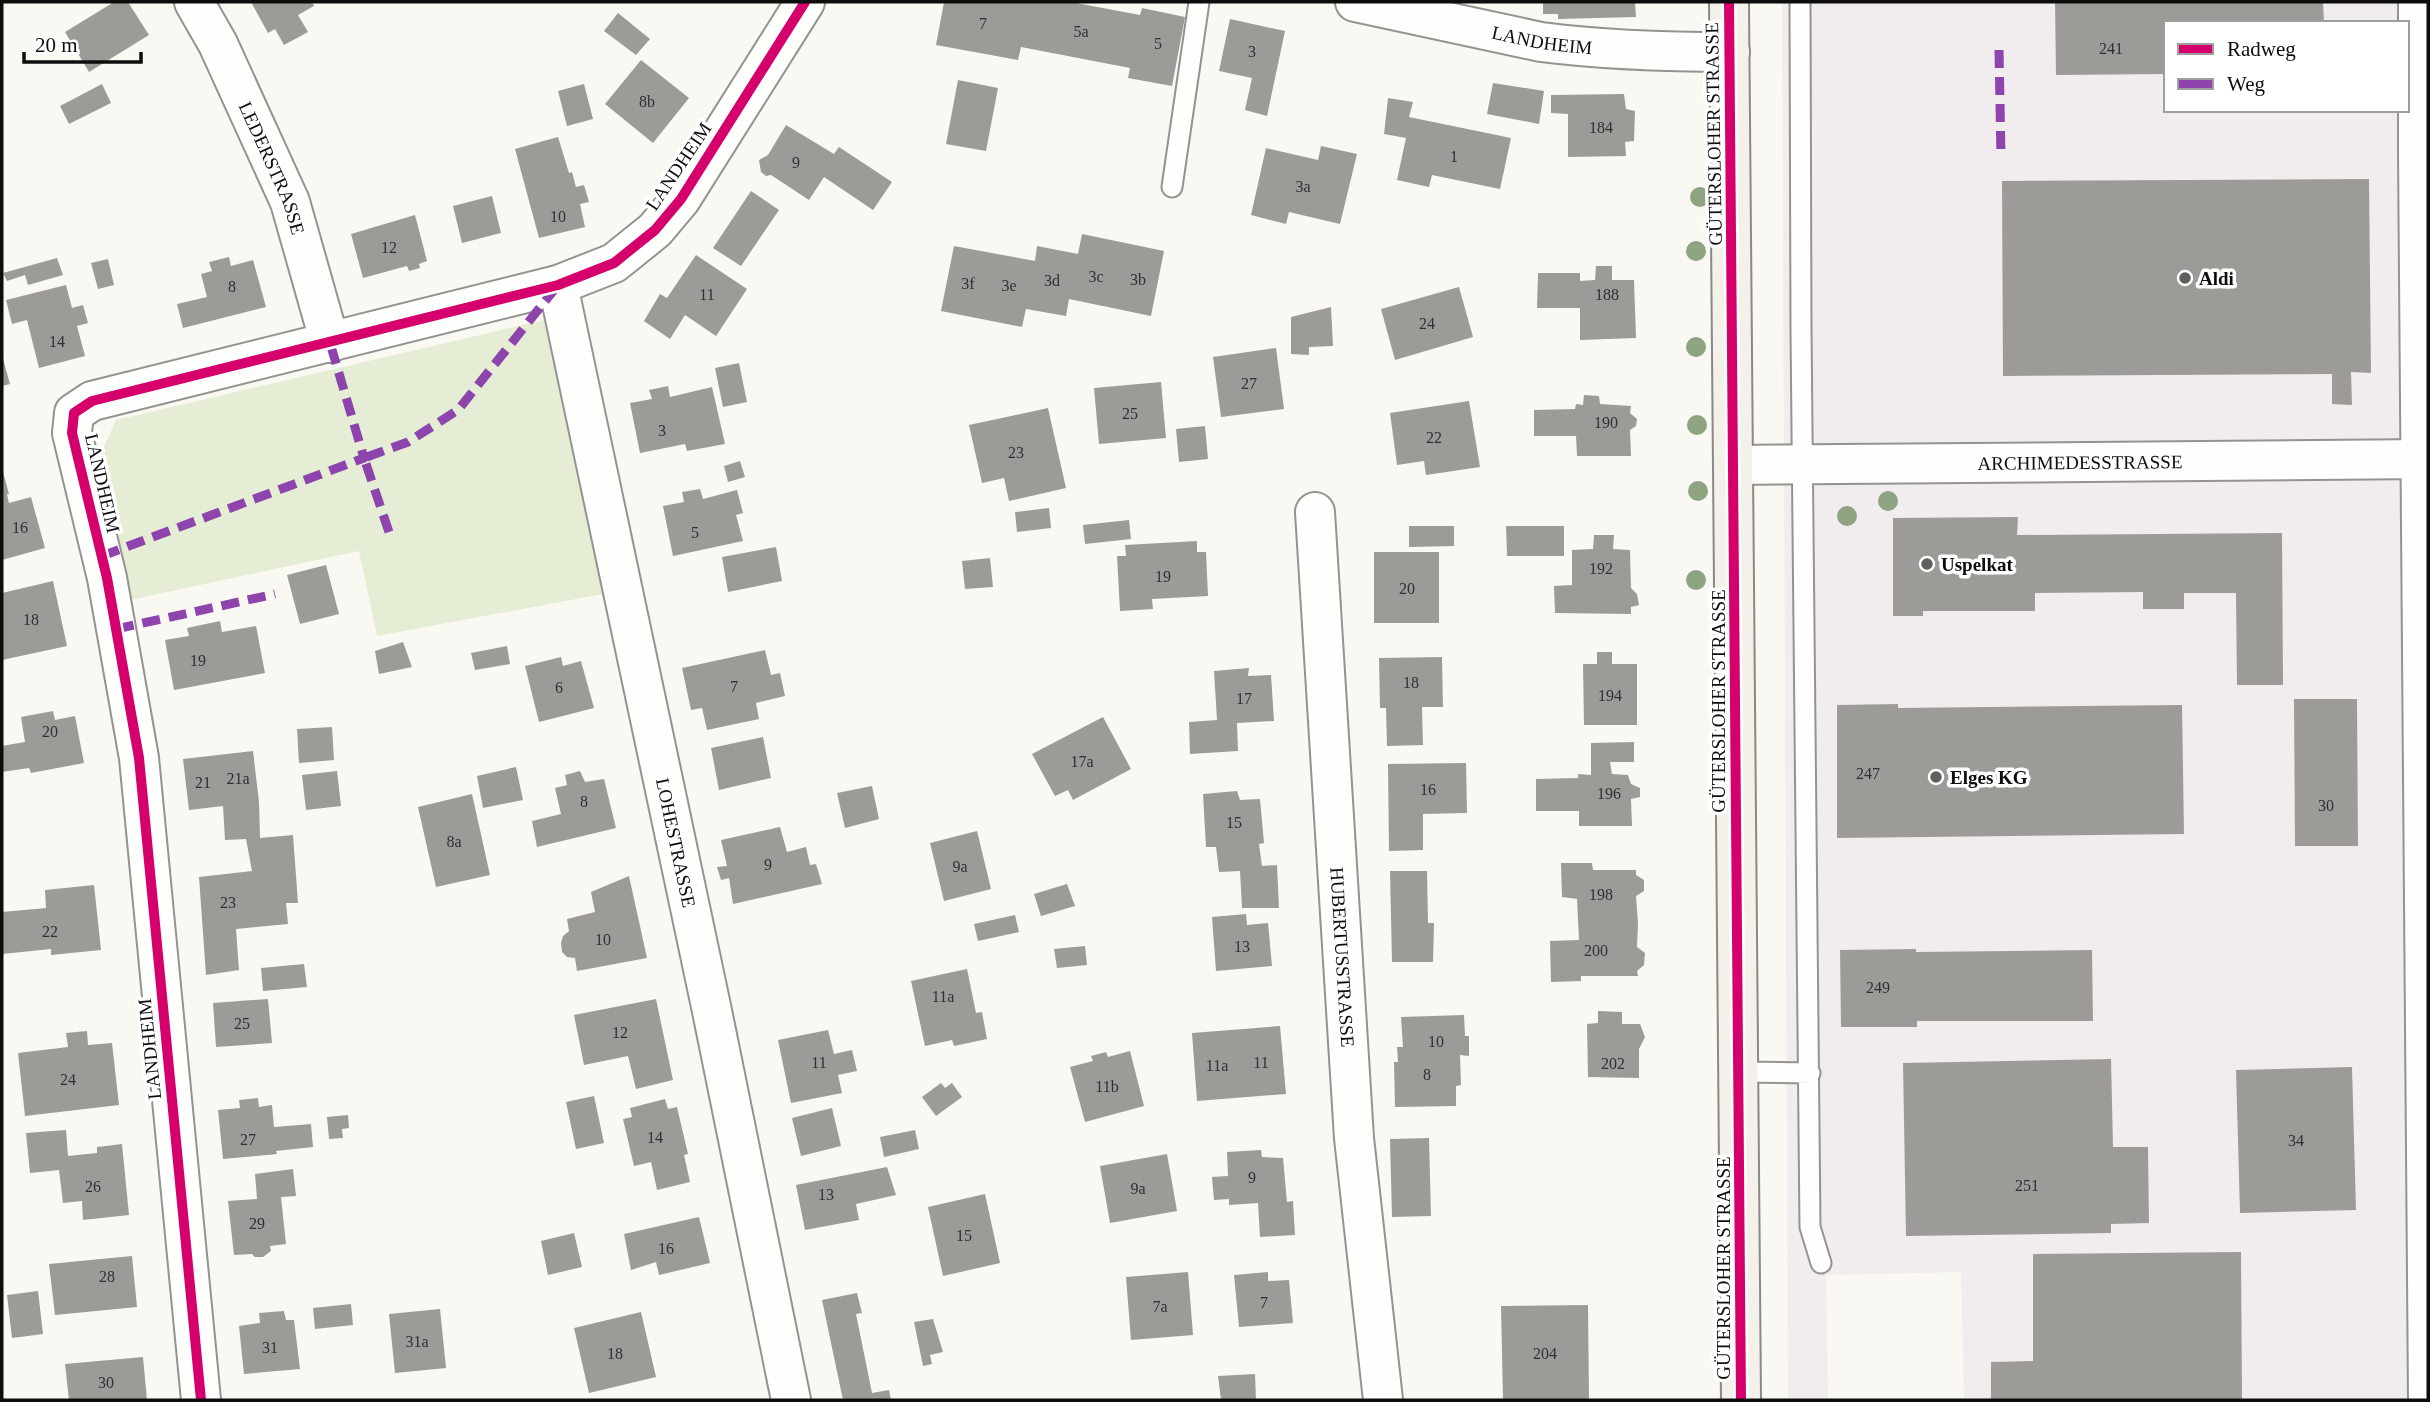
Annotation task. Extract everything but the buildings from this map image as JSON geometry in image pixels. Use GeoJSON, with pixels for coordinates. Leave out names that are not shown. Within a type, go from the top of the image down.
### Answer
{"type":"FeatureCollection","features":[{"type":"Feature","properties":{"kind":"street","name":"LEDERSTRASSE"},"geometry":{"type":"LineString","coordinates":[[194,2],[218,44],[290,202],[330,343]]}},
{"type":"Feature","properties":{"kind":"street","name":"LANDHEIM"},"geometry":{"type":"LineString","coordinates":[[201,1400],[139,758],[107,578],[72,433],[74,413],[92,401],[558,285],[614,263],[655,230],[681,199],[804,2]]}},
{"type":"Feature","properties":{"kind":"street","name":"LANDHEIM"},"geometry":{"type":"LineString","coordinates":[[1356,2],[1560,44],[1654,52],[1730,52]]}},
{"type":"Feature","properties":{"kind":"street","name":"GÜTERSLOHER STRASSE"},"geometry":{"type":"LineString","coordinates":[[1729,2],[1741,1400]]}},
{"type":"Feature","properties":{"kind":"street"},"geometry":{"type":"LineString","coordinates":[[2418,2],[2424,459],[2428,1400]]}},
{"type":"Feature","properties":{"kind":"street","name":"LOHESTRASSE"},"geometry":{"type":"LineString","coordinates":[[558,285],[705,976],[791,1400]]}},
{"type":"Feature","properties":{"kind":"street","name":"ARCHIMEDESSTRASSE"},"geometry":{"type":"LineString","coordinates":[[1734,465],[2424,459]]}},
{"type":"Feature","properties":{"kind":"street","name":"HUBERTUSSTRASSE"},"geometry":{"type":"LineString","coordinates":[[1315,512],[1354,1138],[1383,1400]]}},
{"type":"Feature","properties":{"kind":"lane"},"geometry":{"type":"LineString","coordinates":[[1172,187],[1199,2]]}},
{"type":"Feature","properties":{"kind":"lane"},"geometry":{"type":"LineString","coordinates":[[1800,2],[1810,1227],[1821,1263]]}},
{"type":"Feature","properties":{"kind":"lane"},"geometry":{"type":"LineString","coordinates":[[1738,1072],[1810,1073]]}},
{"type":"Feature","properties":{"kind":"shaded area"},"geometry":{"type":"Polygon","coordinates":[[[1782,2],[2428,2],[2428,1400],[1964,1400],[1961,1272],[1826,1275],[1828,1400],[1788,1400],[1782,2]]]}},
{"type":"Feature","properties":{"kind":"green space"},"geometry":{"type":"Polygon","coordinates":[[[544,320],[603,594],[377,636],[359,551],[130,600],[98,460],[116,420],[544,320]]]}},
{"type":"Feature","properties":{"kind":"marked path"},"geometry":{"type":"LineString","coordinates":[[1999,50],[2001,157]]}},
{"type":"Feature","properties":{"kind":"marked path"},"geometry":{"type":"LineString","coordinates":[[389,532],[364,458],[408,442],[458,410],[558,285]]}},
{"type":"Feature","properties":{"kind":"marked path"},"geometry":{"type":"LineString","coordinates":[[102,556],[364,458],[330,343]]}},
{"type":"Feature","properties":{"kind":"marked path"},"geometry":{"type":"LineString","coordinates":[[116,629],[275,594]]}},
{"type":"Feature","properties":{"kind":"cycle path"},"geometry":{"type":"LineString","coordinates":[[201,1400],[139,758],[107,578],[72,433],[74,413],[92,401],[558,285],[614,263],[655,230],[681,199],[805,2]]}},
{"type":"Feature","properties":{"kind":"cycle path"},"geometry":{"type":"LineString","coordinates":[[1729,2],[1741,1400]]}},
{"type":"Feature","properties":{"kind":"place","name":"Aldi"},"geometry":{"type":"Point","coordinates":[2185,278]}},
{"type":"Feature","properties":{"kind":"place","name":"Uspelkat"},"geometry":{"type":"Point","coordinates":[1927,564]}},
{"type":"Feature","properties":{"kind":"place","name":"Elges KG"},"geometry":{"type":"Point","coordinates":[1936,777]}}]}
